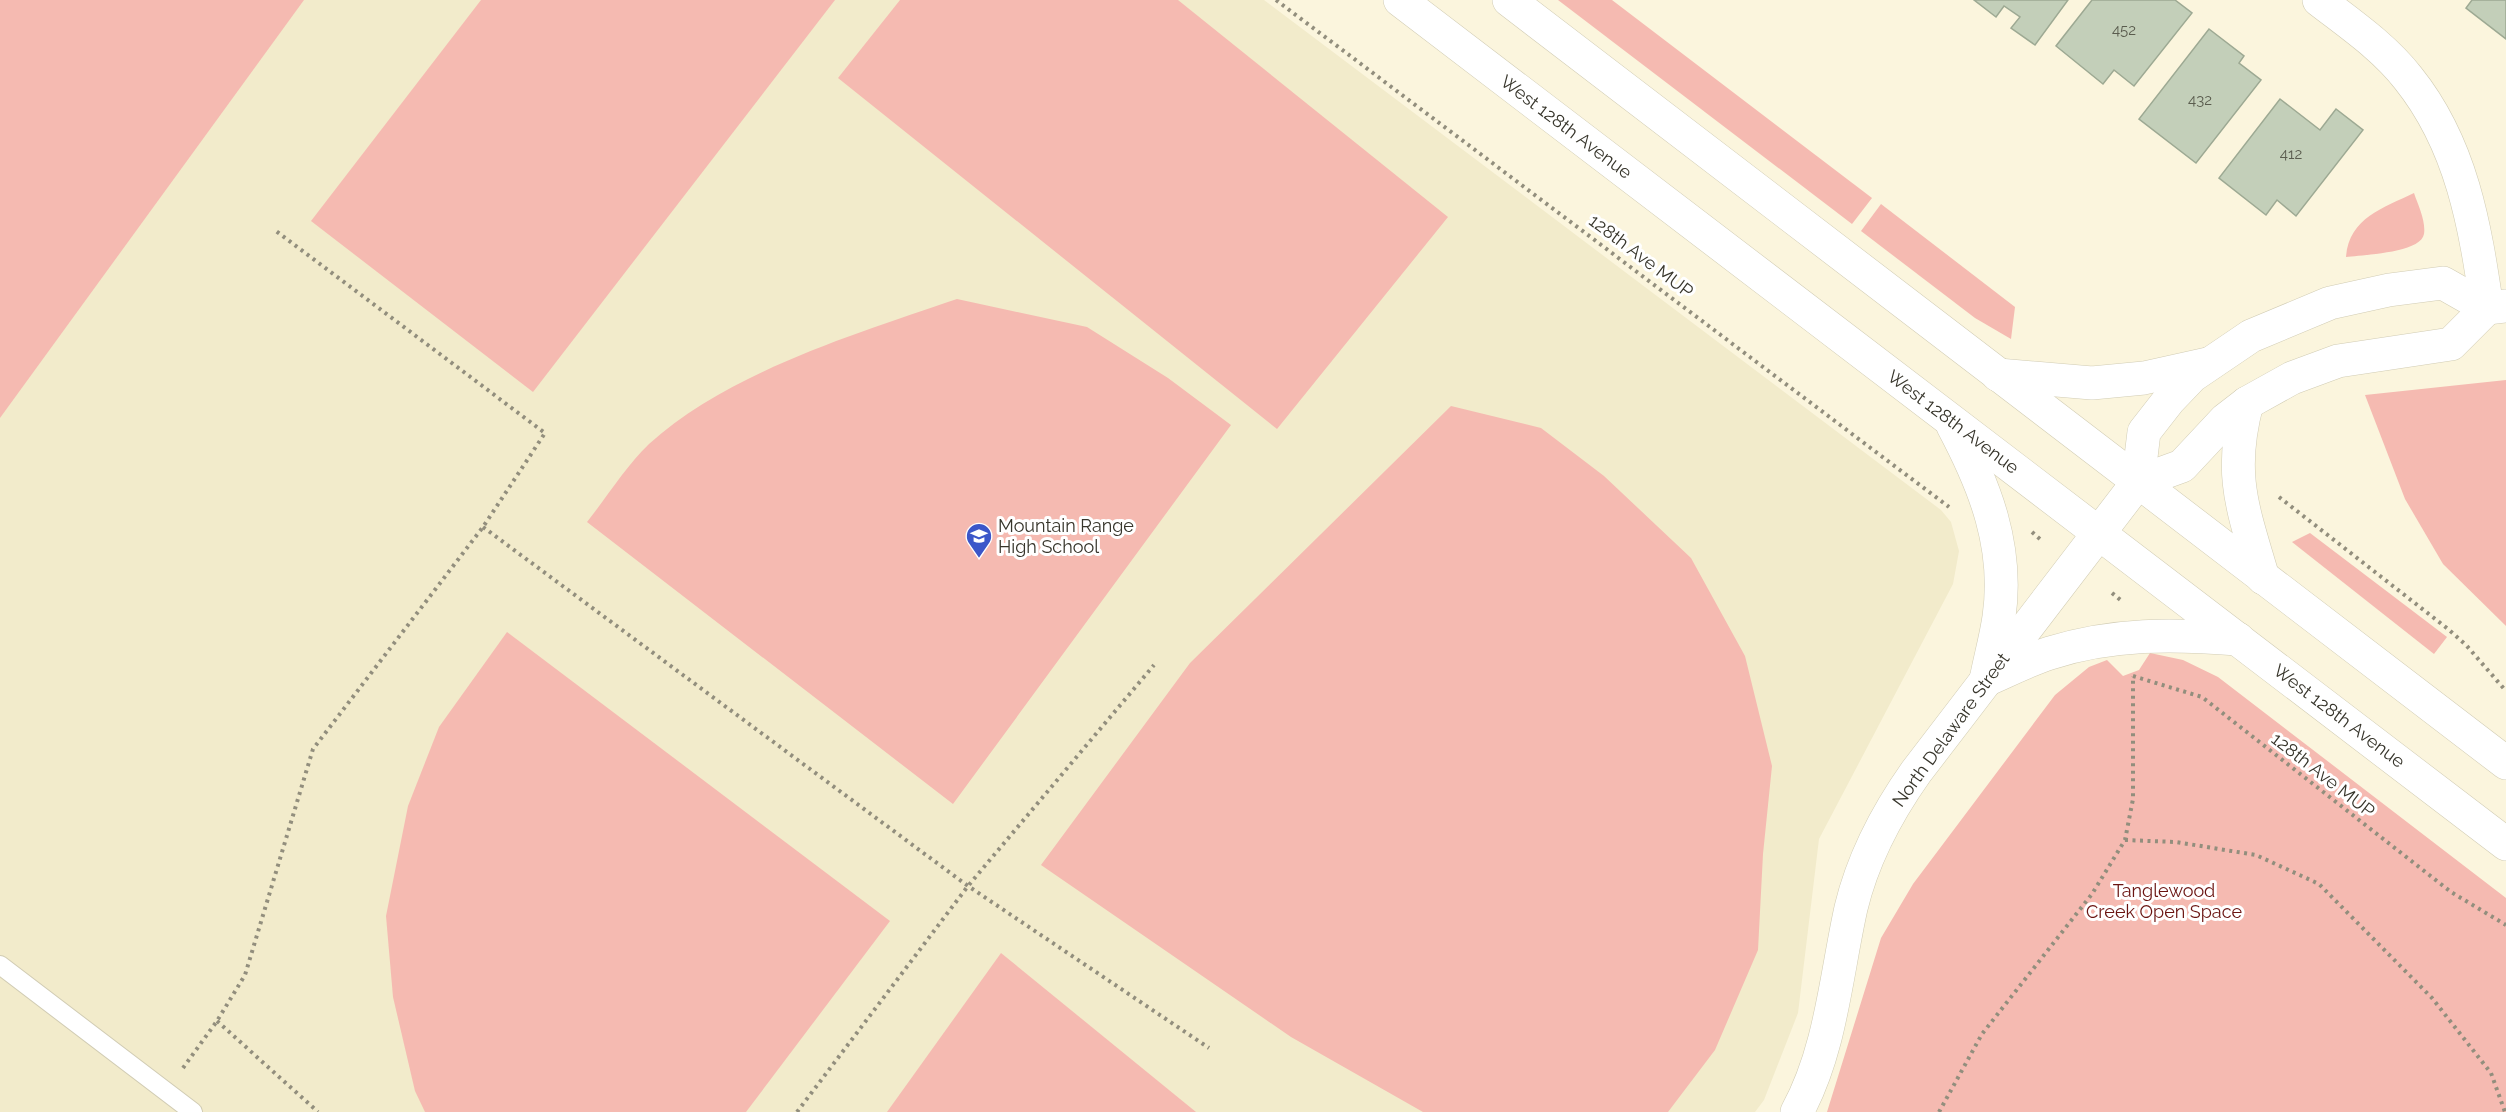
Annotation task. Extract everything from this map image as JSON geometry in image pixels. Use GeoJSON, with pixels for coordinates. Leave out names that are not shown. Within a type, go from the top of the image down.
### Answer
{"type":"FeatureCollection","features":[{"type":"Feature","properties":{"kind":"main road","name":"West 128th Avenue"},"geometry":{"type":"LineString","coordinates":[[1400,0],[2506,844]]}},
{"type":"Feature","properties":{"kind":"main road"},"geometry":{"type":"LineString","coordinates":[[1509,0],[2506,763]]}},
{"type":"Feature","properties":{"kind":"main road"},"geometry":{"type":"LineString","coordinates":[[2138,482],[2182,466],[2212,432],[2247,403],[2292,378],[2338,361],[2451,344],[2497,307],[2461,174],[2447,140],[2408,77],[2385,53],[2319,0]]}},
{"type":"Feature","properties":{"kind":"main road","name":"North Delaware Street"},"geometry":{"type":"LineString","coordinates":[[1797,1112],[1813,1077],[1831,1010],[1852,906],[1872,848],[1901,794],[2138,482],[2144,432],[2180,388],[2207,364],[2251,336],[2330,303],[2443,282],[2497,307]]}},
{"type":"Feature","properties":{"kind":"main road"},"geometry":{"type":"LineString","coordinates":[[1998,375],[2092,383],[2144,378],[2207,364]]}},
{"type":"Feature","properties":{"kind":"main road"},"geometry":{"type":"LineString","coordinates":[[2247,403],[2237,447],[2238,482],[2241,502],[2264,578]]}},
{"type":"Feature","properties":{"kind":"main road"},"geometry":{"type":"LineString","coordinates":[[1950,419],[1988,499],[1998,546],[2001,585],[1999,617],[1986,680]]}},
{"type":"Feature","properties":{"kind":"main road"},"geometry":{"type":"LineString","coordinates":[[1986,680],[2047,653],[2104,639],[2155,634],[2238,639]]}},
{"type":"Feature","properties":{"kind":"lane"},"geometry":{"type":"LineString","coordinates":[[0,965],[193,1112]]}},
{"type":"Feature","properties":{"kind":"path","name":"128th Ave MUP"},"geometry":{"type":"LineString","coordinates":[[1276,0],[1951,510]]}},
{"type":"Feature","properties":{"kind":"path"},"geometry":{"type":"LineString","coordinates":[[165,1091],[217,1021],[245,975],[313,749],[483,527],[545,433],[276,231]]}},
{"type":"Feature","properties":{"kind":"path"},"geometry":{"type":"LineString","coordinates":[[2274,490],[2290,508],[2448,629],[2466,645],[2506,691]]}},
{"type":"Feature","properties":{"kind":"path"},"geometry":{"type":"LineString","coordinates":[[483,527],[968,886],[1209,1048]]}},
{"type":"Feature","properties":{"kind":"path"},"geometry":{"type":"LineString","coordinates":[[796,1112],[968,886],[1154,665]]}},
{"type":"Feature","properties":{"kind":"path"},"geometry":{"type":"LineString","coordinates":[[1939,1112],[1982,1034],[2092,894],[2125,840],[2133,799],[2133,676],[2131,670]]}},
{"type":"Feature","properties":{"kind":"path","name":"128th Ave MUP"},"geometry":{"type":"LineString","coordinates":[[2133,676],[2202,697],[2451,892],[2506,925]]}},
{"type":"Feature","properties":{"kind":"path"},"geometry":{"type":"LineString","coordinates":[[2125,840],[2176,842],[2256,855],[2319,884],[2432,998],[2492,1073],[2505,1112]]}},
{"type":"Feature","properties":{"kind":"path"},"geometry":{"type":"LineString","coordinates":[[217,1021],[318,1112]]}},
{"type":"Feature","properties":{"kind":"shaded area","name":"Mountain Range High School"},"geometry":{"type":"Polygon","coordinates":[[[0,0],[1264,0],[1941,510],[1951,522],[1959,551],[1953,584],[1819,839],[1798,1013],[1764,1100],[1755,1112],[0,1112],[0,0]]]}},
{"type":"Feature","properties":{"kind":"green space"},"geometry":{"type":"Polygon","coordinates":[[[0,0],[304,0],[0,418],[0,0]]]}},
{"type":"Feature","properties":{"kind":"green space"},"geometry":{"type":"Polygon","coordinates":[[[481,0],[835,0],[533,392],[311,221],[481,0]]]}},
{"type":"Feature","properties":{"kind":"green space"},"geometry":{"type":"Polygon","coordinates":[[[900,0],[1178,0],[1448,217],[1277,429],[838,78],[900,0]]]}},
{"type":"Feature","properties":{"kind":"green space"},"geometry":{"type":"Polygon","coordinates":[[[1558,0],[1612,0],[1872,198],[1852,224],[1558,0]]]}},
{"type":"Feature","properties":{"kind":"green space"},"geometry":{"type":"Polygon","coordinates":[[[2414,193],[2424,224],[2424,234],[2420,240],[2413,245],[2390,252],[2346,257],[2354,233],[2361,224],[2380,210],[2414,193]]]}},
{"type":"Feature","properties":{"kind":"green space"},"geometry":{"type":"Polygon","coordinates":[[[1881,204],[2015,307],[2011,339],[1975,318],[1861,231],[1881,204]]]}},
{"type":"Feature","properties":{"kind":"green space"},"geometry":{"type":"Polygon","coordinates":[[[957,299],[1087,327],[1168,378],[1231,425],[953,804],[587,522],[649,444],[681,418],[717,396],[755,375],[796,357],[957,299]]]}},
{"type":"Feature","properties":{"kind":"green space"},"geometry":{"type":"Polygon","coordinates":[[[2506,380],[2506,626],[2443,564],[2405,499],[2365,395],[2506,380]]]}},
{"type":"Feature","properties":{"kind":"green space"},"geometry":{"type":"Polygon","coordinates":[[[1451,406],[1541,428],[1604,476],[1691,558],[1745,656],[1772,766],[1763,854],[1758,950],[1715,1050],[1668,1112],[1423,1112],[1291,1037],[1041,865],[1190,663],[1451,406]]]}},
{"type":"Feature","properties":{"kind":"green space"},"geometry":{"type":"Polygon","coordinates":[[[2310,533],[2447,637],[2434,654],[2292,542],[2310,533]]]}},
{"type":"Feature","properties":{"kind":"green space"},"geometry":{"type":"Polygon","coordinates":[[[507,632],[890,921],[746,1112],[425,1112],[415,1091],[393,997],[386,916],[408,806],[439,727],[507,632]]]}},
{"type":"Feature","properties":{"kind":"green space","name":"Tanglewood Creek Open Space"},"geometry":{"type":"Polygon","coordinates":[[[2150,653],[2183,660],[2218,677],[2506,898],[2506,1112],[1827,1112],[1881,938],[1913,884],[2055,695],[2089,667],[2107,660],[2123,676],[2139,670],[2150,653]]]}},
{"type":"Feature","properties":{"kind":"green space"},"geometry":{"type":"Polygon","coordinates":[[[1001,953],[1196,1112],[887,1112],[1001,953]]]}},
{"type":"Feature","properties":{"kind":"building"},"geometry":{"type":"Polygon","coordinates":[[[1974,0],[2068,0],[2035,45],[2011,28],[2020,17],[2004,6],[1996,17],[1974,0]]]}},
{"type":"Feature","properties":{"kind":"building"},"geometry":{"type":"Polygon","coordinates":[[[2092,0],[2175,0],[2192,13],[2134,86],[2114,70],[2103,84],[2056,46],[2092,0]]]}},
{"type":"Feature","properties":{"kind":"building"},"geometry":{"type":"Polygon","coordinates":[[[2472,0],[2506,0],[2506,39],[2466,8],[2472,0]]]}},
{"type":"Feature","properties":{"kind":"building"},"geometry":{"type":"Polygon","coordinates":[[[2209,29],[2244,56],[2239,63],[2261,80],[2196,163],[2139,119],[2209,29]]]}},
{"type":"Feature","properties":{"kind":"building"},"geometry":{"type":"Polygon","coordinates":[[[2280,99],[2320,130],[2336,109],[2363,130],[2296,216],[2277,200],[2266,215],[2219,178],[2280,99]]]}},
{"type":"Feature","properties":{"kind":"place","name":"Mountain Range High School"},"geometry":{"type":"Point","coordinates":[979,559]}}]}
